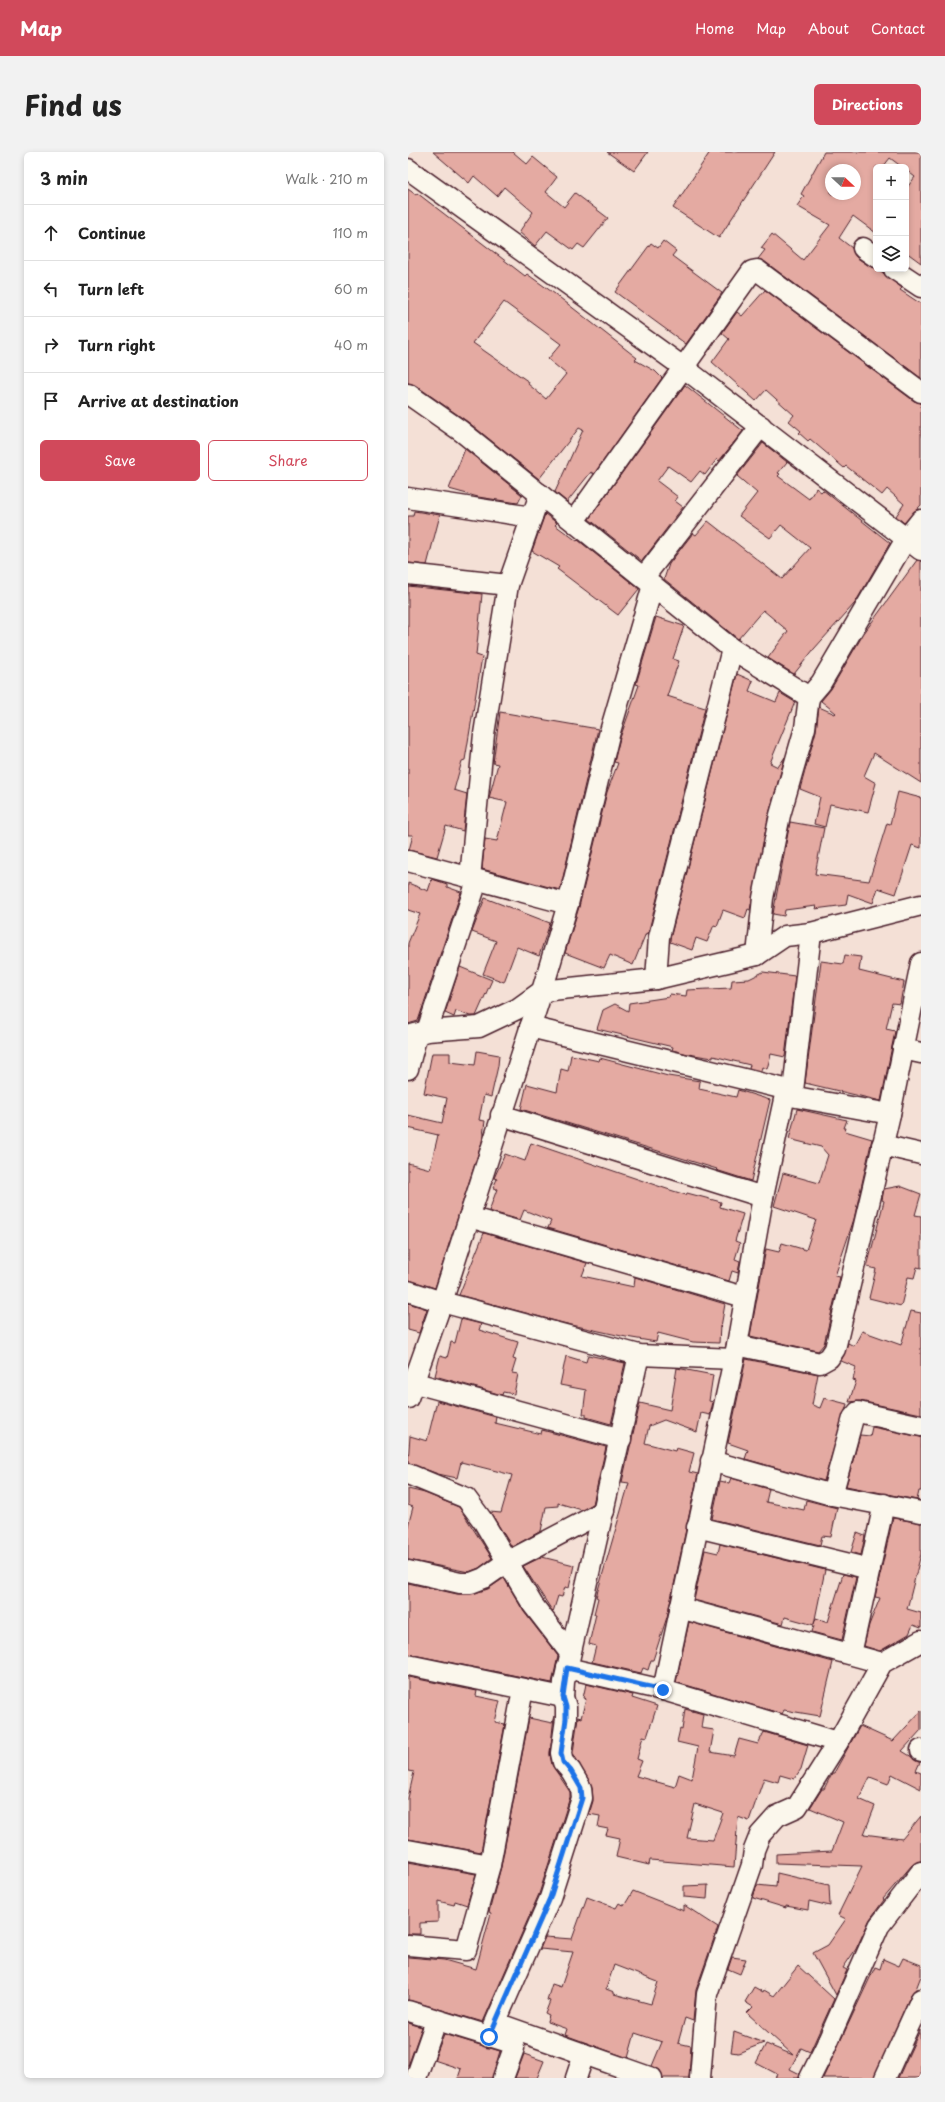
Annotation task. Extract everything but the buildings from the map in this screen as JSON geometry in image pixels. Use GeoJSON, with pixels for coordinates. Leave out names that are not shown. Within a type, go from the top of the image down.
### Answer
{"type":"FeatureCollection","features":[{"type":"Feature","properties":{"kind":"street"},"geometry":{"type":"LineString","coordinates":[[408,169],[683,367],[914,545]]}},
{"type":"Feature","properties":{"kind":"street"},"geometry":{"type":"LineString","coordinates":[[574,521],[752,271],[757,270],[921,392]]}},
{"type":"Feature","properties":{"kind":"street"},"geometry":{"type":"LineString","coordinates":[[898,272],[921,287]]}},
{"type":"Feature","properties":{"kind":"street"},"geometry":{"type":"LineString","coordinates":[[408,394],[460,431],[732,649],[809,697]]}},
{"type":"Feature","properties":{"kind":"street"},"geometry":{"type":"LineString","coordinates":[[621,1438],[410,1387],[442,1302],[542,991],[568,904],[648,581],[760,426]]}},
{"type":"Feature","properties":{"kind":"street"},"geometry":{"type":"LineString","coordinates":[[408,1069],[417,1034],[474,880],[484,734],[508,585],[540,494]]}},
{"type":"Feature","properties":{"kind":"street"},"geometry":{"type":"LineString","coordinates":[[408,498],[532,517]]}},
{"type":"Feature","properties":{"kind":"street"},"geometry":{"type":"LineString","coordinates":[[757,955],[763,898],[780,815],[805,728],[809,697],[821,683],[914,545],[921,520]]}},
{"type":"Feature","properties":{"kind":"street"},"geometry":{"type":"LineString","coordinates":[[408,574],[508,585]]}},
{"type":"Feature","properties":{"kind":"street"},"geometry":{"type":"LineString","coordinates":[[656,979],[659,937],[732,649]]}},
{"type":"Feature","properties":{"kind":"street"},"geometry":{"type":"LineString","coordinates":[[408,861],[474,880],[568,904]]}},
{"type":"Feature","properties":{"kind":"street"},"geometry":{"type":"LineString","coordinates":[[417,1034],[479,1027],[517,1010],[542,991],[656,979],[757,955],[785,936],[811,933],[921,905]]}},
{"type":"Feature","properties":{"kind":"street"},"geometry":{"type":"LineString","coordinates":[[663,1690],[735,1352],[763,1197],[789,1093],[811,933]]}},
{"type":"Feature","properties":{"kind":"street"},"geometry":{"type":"LineString","coordinates":[[408,1291],[442,1302],[639,1355],[735,1352],[820,1362],[829,1358],[835,1349],[890,1114],[912,1051],[920,970]]}},
{"type":"Feature","properties":{"kind":"street"},"geometry":{"type":"LineString","coordinates":[[530,1027],[789,1093],[890,1114]]}},
{"type":"Feature","properties":{"kind":"street"},"geometry":{"type":"LineString","coordinates":[[502,1115],[763,1197]]}},
{"type":"Feature","properties":{"kind":"street"},"geometry":{"type":"LineString","coordinates":[[882,1145],[921,1154]]}},
{"type":"Feature","properties":{"kind":"street"},"geometry":{"type":"LineString","coordinates":[[469,1217],[744,1297]]}},
{"type":"Feature","properties":{"kind":"street"},"geometry":{"type":"LineString","coordinates":[[493,2030],[550,1898],[582,1798],[581,1788],[571,1771],[563,1762],[561,1753],[566,1719],[566,1707],[563,1697],[568,1661],[621,1438],[639,1355]]}},
{"type":"Feature","properties":{"kind":"street"},"geometry":{"type":"LineString","coordinates":[[832,1495],[853,1418],[858,1412],[921,1426]]}},
{"type":"Feature","properties":{"kind":"street"},"geometry":{"type":"LineString","coordinates":[[711,1461],[832,1495],[921,1512]]}},
{"type":"Feature","properties":{"kind":"street"},"geometry":{"type":"LineString","coordinates":[[408,1474],[466,1498],[483,1521],[568,1661],[838,1742]]}},
{"type":"Feature","properties":{"kind":"street"},"geometry":{"type":"LineString","coordinates":[[851,1654],[884,1504]]}},
{"type":"Feature","properties":{"kind":"street"},"geometry":{"type":"LineString","coordinates":[[408,1571],[460,1584],[471,1583],[484,1578],[507,1562],[604,1511]]}},
{"type":"Feature","properties":{"kind":"street"},"geometry":{"type":"LineString","coordinates":[[697,1526],[870,1569]]}},
{"type":"Feature","properties":{"kind":"street"},"geometry":{"type":"LineString","coordinates":[[680,1608],[882,1663]]}},
{"type":"Feature","properties":{"kind":"street"},"geometry":{"type":"LineString","coordinates":[[700,2078],[707,1994],[752,1865],[757,1842],[768,1824],[782,1813],[790,1812],[797,1807],[838,1742],[882,1663],[921,1641]]}},
{"type":"Feature","properties":{"kind":"street"},"geometry":{"type":"LineString","coordinates":[[408,1665],[563,1697]]}},
{"type":"Feature","properties":{"kind":"street"},"geometry":{"type":"LineString","coordinates":[[408,1945],[466,1950],[490,1865],[523,1689]]}},
{"type":"Feature","properties":{"kind":"street"},"geometry":{"type":"LineString","coordinates":[[408,1850],[490,1865]]}},
{"type":"Feature","properties":{"kind":"street"},"geometry":{"type":"LineString","coordinates":[[810,2078],[825,2048],[879,1926],[921,1872]]}},
{"type":"Feature","properties":{"kind":"street"},"geometry":{"type":"LineString","coordinates":[[885,2078],[921,1999]]}},
{"type":"Feature","properties":{"kind":"street"},"geometry":{"type":"LineString","coordinates":[[408,2011],[436,2021],[493,2030],[584,2054],[652,2078]]}},
{"type":"Feature","properties":{"kind":"street"},"geometry":{"type":"LineString","coordinates":[[416,2078],[436,2021]]}},
{"type":"Feature","properties":{"kind":"street"},"geometry":{"type":"LineString","coordinates":[[493,2030],[512,2042],[514,2048],[503,2078]]}},
{"type":"Feature","properties":{"kind":"street"},"geometry":{"type":"LineString","coordinates":[[576,2078],[584,2054]]}},
{"type":"Feature","properties":{"kind":"route"},"geometry":{"type":"LineString","coordinates":[[489,2037],[550,1898],[582,1798],[581,1788],[571,1771],[563,1762],[561,1753],[566,1719],[566,1707],[563,1697],[567,1668],[663,1690]]}}]}
